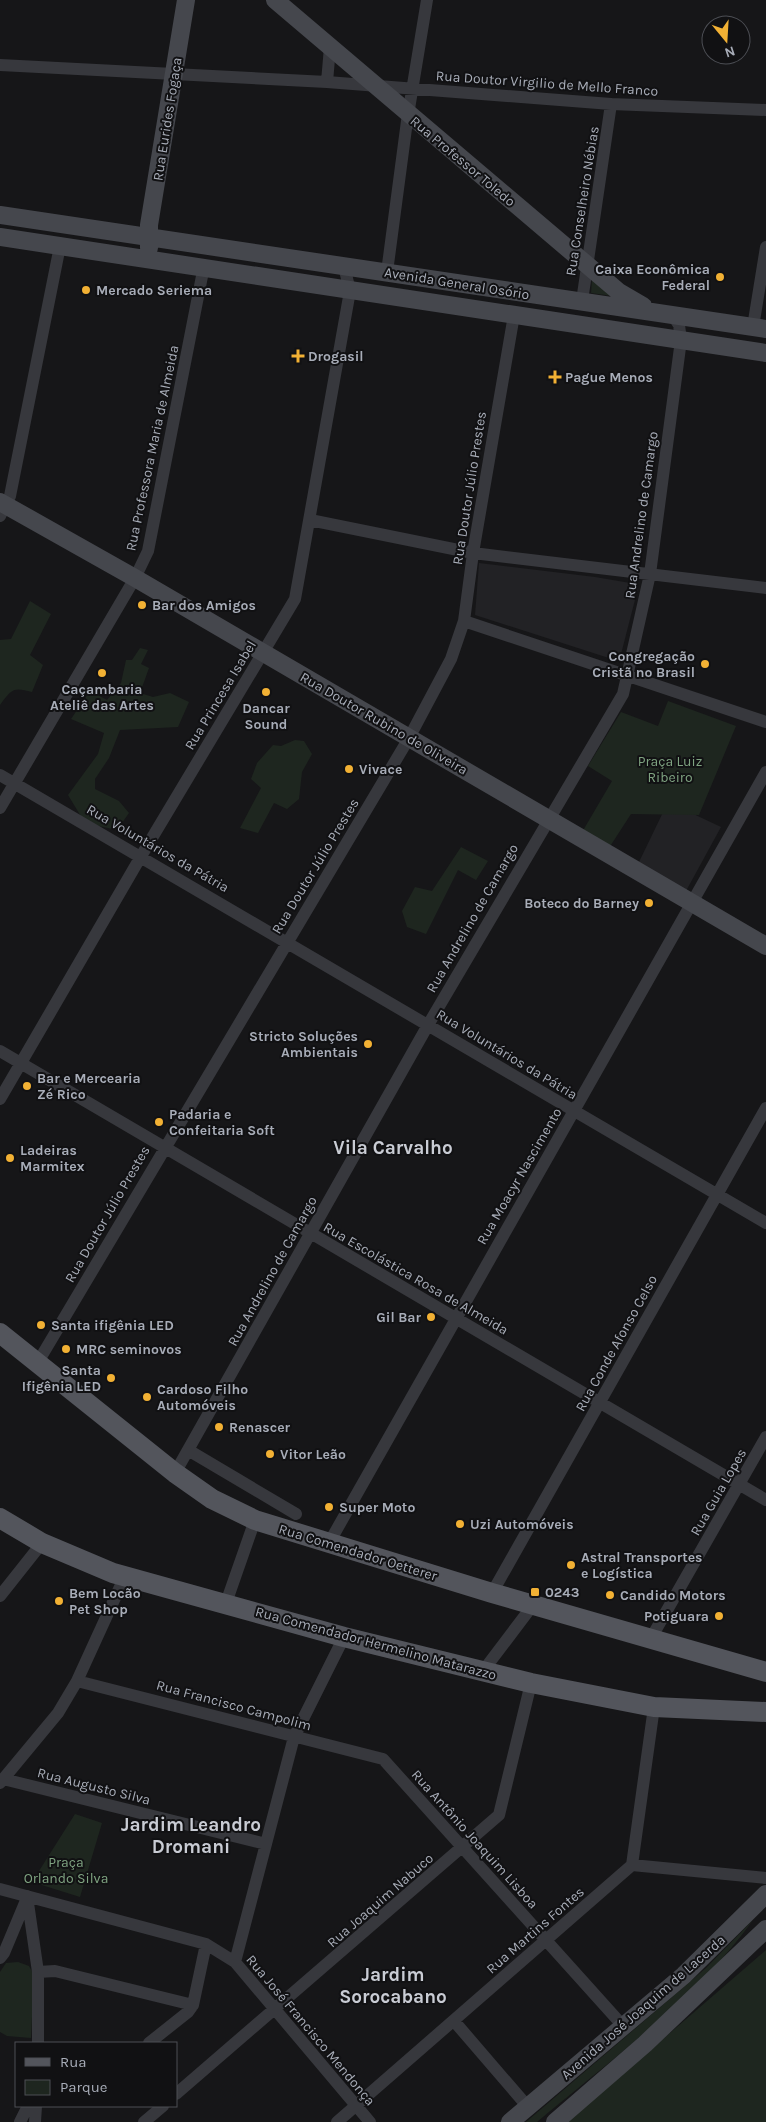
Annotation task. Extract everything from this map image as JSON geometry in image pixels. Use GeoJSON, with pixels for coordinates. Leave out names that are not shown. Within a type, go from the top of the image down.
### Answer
{"type":"FeatureCollection","features":[{"type":"Feature","properties":{"kind":"main road","name":"Rua Eurides Fogaça"},"geometry":{"type":"LineString","coordinates":[[148,238],[186,0]]}},
{"type":"Feature","properties":{"kind":"main road","name":"Rua Professor Toledo"},"geometry":{"type":"LineString","coordinates":[[275,0],[377,86],[408,115],[628,299],[665,314]]}},
{"type":"Feature","properties":{"kind":"main road","name":"Avenida General Osório"},"geometry":{"type":"LineString","coordinates":[[0,215],[759,328]]}},
{"type":"Feature","properties":{"kind":"main road","name":"Avenida General Osório"},"geometry":{"type":"LineString","coordinates":[[0,237],[204,266],[350,292],[766,353]]}},
{"type":"Feature","properties":{"kind":"main road"},"geometry":{"type":"LineString","coordinates":[[148,238],[151,253],[158,260]]}},
{"type":"Feature","properties":{"kind":"main road","name":"Rua Doutor Rubino de Oliveira"},"geometry":{"type":"LineString","coordinates":[[2,508],[135,578],[766,946]]}},
{"type":"Feature","properties":{"kind":"main road","name":"Rua Comendador Oetterer"},"geometry":{"type":"LineString","coordinates":[[0,1333],[175,1474],[212,1499],[255,1520],[650,1640],[766,1672]]}},
{"type":"Feature","properties":{"kind":"main road","name":"Rua Comendador Hermelino Matarazzo"},"geometry":{"type":"LineString","coordinates":[[0,1518],[42,1543],[125,1576],[344,1637],[531,1683],[654,1707],[766,1712]]}},
{"type":"Feature","properties":{"kind":"main road","name":"Avenida José Joaquim de Lacerda"},"geometry":{"type":"LineString","coordinates":[[510,2122],[684,1975],[737,1924],[742,1912],[766,1882]]}},
{"type":"Feature","properties":{"kind":"main road"},"geometry":{"type":"LineString","coordinates":[[737,1924],[766,1894]]}},
{"type":"Feature","properties":{"kind":"main road","name":"Avenida José Joaquim de Lacerda"},"geometry":{"type":"LineString","coordinates":[[555,2122],[645,2044],[764,1930]]}},
{"type":"Feature","properties":{"kind":"street"},"geometry":{"type":"LineString","coordinates":[[387,272],[408,115],[427,0]]}},
{"type":"Feature","properties":{"kind":"street"},"geometry":{"type":"LineString","coordinates":[[327,82],[330,47]]}},
{"type":"Feature","properties":{"kind":"street","name":"Rua Doutor Virgilio de Mello Franco"},"geometry":{"type":"LineString","coordinates":[[0,65],[327,82],[611,104],[766,110]]}},
{"type":"Feature","properties":{"kind":"street","name":"Rua Conselheiro Nébias"},"geometry":{"type":"LineString","coordinates":[[582,302],[611,104]]}},
{"type":"Feature","properties":{"kind":"street"},"geometry":{"type":"LineString","coordinates":[[2,508],[12,487],[60,246]]}},
{"type":"Feature","properties":{"kind":"street"},"geometry":{"type":"LineString","coordinates":[[759,328],[766,247]]}},
{"type":"Feature","properties":{"kind":"street","name":"Rua Professora Maria de Almeida"},"geometry":{"type":"LineString","coordinates":[[0,808],[135,578],[148,551],[204,266]]}},
{"type":"Feature","properties":{"kind":"street","name":"Rua Princesa Isabel"},"geometry":{"type":"LineString","coordinates":[[0,1099],[141,856],[295,599],[350,292],[344,266]]}},
{"type":"Feature","properties":{"kind":"street"},"geometry":{"type":"LineString","coordinates":[[665,314],[679,325],[681,340]]}},
{"type":"Feature","properties":{"kind":"street","name":"Rua Doutor Júlio Prestes"},"geometry":{"type":"LineString","coordinates":[[38,1362],[163,1147],[409,738],[451,659],[464,621],[473,553],[514,315]]}},
{"type":"Feature","properties":{"kind":"street","name":"Rua Andrelino de Camargo"},"geometry":{"type":"LineString","coordinates":[[175,1474],[428,1025],[547,819],[623,694],[650,574],[681,340]]}},
{"type":"Feature","properties":{"kind":"street"},"geometry":{"type":"LineString","coordinates":[[310,520],[473,553],[766,588]]}},
{"type":"Feature","properties":{"kind":"street"},"geometry":{"type":"LineString","coordinates":[[464,621],[766,722]]}},
{"type":"Feature","properties":{"kind":"street","name":"Rua Moacyr Nascimento"},"geometry":{"type":"LineString","coordinates":[[329,1543],[766,772]]}},
{"type":"Feature","properties":{"kind":"street","name":"Rua Voluntários da Pátria"},"geometry":{"type":"LineString","coordinates":[[0,775],[287,941],[766,1223]]}},
{"type":"Feature","properties":{"kind":"street","name":"Rua Escolástica Rosa de Almeida"},"geometry":{"type":"LineString","coordinates":[[0,1051],[766,1500]]}},
{"type":"Feature","properties":{"kind":"street","name":"Rua Conde Afonso Celso"},"geometry":{"type":"LineString","coordinates":[[492,1593],[766,1108]]}},
{"type":"Feature","properties":{"kind":"street","name":"Rua Guia Lopes"},"geometry":{"type":"LineString","coordinates":[[650,1640],[766,1438]]}},
{"type":"Feature","properties":{"kind":"street","name":"Rua Comendador Oetterer"},"geometry":{"type":"LineString","coordinates":[[188,1450],[296,1514]]}},
{"type":"Feature","properties":{"kind":"street"},"geometry":{"type":"LineString","coordinates":[[226,1603],[255,1520]]}},
{"type":"Feature","properties":{"kind":"street"},"geometry":{"type":"LineString","coordinates":[[0,1596],[42,1543]]}},
{"type":"Feature","properties":{"kind":"street"},"geometry":{"type":"LineString","coordinates":[[2,1781],[58,1712],[78,1681],[125,1576]]}},
{"type":"Feature","properties":{"kind":"street"},"geometry":{"type":"LineString","coordinates":[[483,1671],[533,1605]]}},
{"type":"Feature","properties":{"kind":"street"},"geometry":{"type":"LineString","coordinates":[[235,1962],[294,1736],[344,1637]]}},
{"type":"Feature","properties":{"kind":"street","name":"Rua Francisco Campolim"},"geometry":{"type":"LineString","coordinates":[[78,1681],[383,1760]]}},
{"type":"Feature","properties":{"kind":"street","name":"Rua Joaquim Nabuco"},"geometry":{"type":"LineString","coordinates":[[178,2092],[499,1815],[531,1683]]}},
{"type":"Feature","properties":{"kind":"street"},"geometry":{"type":"LineString","coordinates":[[654,1707],[632,1865],[766,1878]]}},
{"type":"Feature","properties":{"kind":"street","name":"Rua Antônio Joaquim Lisboa"},"geometry":{"type":"LineString","coordinates":[[383,1760],[624,2027]]}},
{"type":"Feature","properties":{"kind":"street","name":"Rua Augusto Silva"},"geometry":{"type":"LineString","coordinates":[[2,1781],[266,1844]]}},
{"type":"Feature","properties":{"kind":"street","name":"Rua Martins Fontes"},"geometry":{"type":"LineString","coordinates":[[337,2122],[632,1865]]}},
{"type":"Feature","properties":{"kind":"street","name":"Rua José Francisco Mendonça"},"geometry":{"type":"LineString","coordinates":[[0,1889],[206,1944],[235,1962],[370,2122]]}},
{"type":"Feature","properties":{"kind":"street"},"geometry":{"type":"LineString","coordinates":[[0,1958],[4,1953],[27,1896]]}},
{"type":"Feature","properties":{"kind":"street"},"geometry":{"type":"LineString","coordinates":[[27,1896],[38,1972],[38,2042]]}},
{"type":"Feature","properties":{"kind":"street"},"geometry":{"type":"LineString","coordinates":[[151,2042],[188,2012],[193,2005],[206,1944]]}},
{"type":"Feature","properties":{"kind":"street"},"geometry":{"type":"LineString","coordinates":[[38,1972],[55,1971],[193,2005]]}},
{"type":"Feature","properties":{"kind":"street"},"geometry":{"type":"LineString","coordinates":[[454,2021],[528,2107]]}},
{"type":"Feature","properties":{"kind":"street"},"geometry":{"type":"LineString","coordinates":[[20,2122],[28,2107]]}},
{"type":"Feature","properties":{"kind":"street"},"geometry":{"type":"LineString","coordinates":[[35,2122],[36,2107]]}},
{"type":"Feature","properties":{"kind":"street"},"geometry":{"type":"LineString","coordinates":[[144,2122],[162,2107]]}},
{"type":"Feature","properties":{"kind":"shaded area"},"geometry":{"type":"Polygon","coordinates":[[[479,563],[595,577],[636,584],[638,588],[620,658],[615,660],[475,615],[479,563]]]}},
{"type":"Feature","properties":{"kind":"shaded area"},"geometry":{"type":"Polygon","coordinates":[[[668,802],[721,827],[686,891],[639,862],[668,802]]]}},
{"type":"Feature","properties":{"kind":"green space"},"geometry":{"type":"Polygon","coordinates":[[[592,280],[612,296],[591,293],[592,280]]]}},
{"type":"Feature","properties":{"kind":"green space"},"geometry":{"type":"Polygon","coordinates":[[[30,601],[51,614],[30,655],[43,665],[32,692],[13,691],[0,705],[0,640],[11,639],[30,601]]]}},
{"type":"Feature","properties":{"kind":"green space"},"geometry":{"type":"Polygon","coordinates":[[[140,648],[148,650],[141,664],[149,668],[140,693],[153,697],[170,693],[189,702],[178,727],[120,730],[109,758],[95,779],[95,789],[119,801],[129,813],[117,830],[85,823],[68,795],[98,754],[104,733],[71,719],[90,691],[107,700],[121,683],[126,660],[132,660],[140,648]]]}},
{"type":"Feature","properties":{"kind":"green space","name":"Praça Luiz Ribeiro"},"geometry":{"type":"Polygon","coordinates":[[[668,701],[736,726],[699,815],[631,814],[609,848],[581,834],[612,781],[588,766],[621,712],[658,726],[668,701]]]}},
{"type":"Feature","properties":{"kind":"green space"},"geometry":{"type":"Polygon","coordinates":[[[295,740],[304,741],[312,754],[302,772],[299,799],[287,809],[274,803],[258,833],[240,828],[261,788],[251,779],[257,763],[273,745],[281,746],[295,740]]]}},
{"type":"Feature","properties":{"kind":"green space"},"geometry":{"type":"Polygon","coordinates":[[[461,847],[488,861],[476,880],[458,870],[426,934],[407,927],[402,911],[415,887],[432,891],[461,847]]]}},
{"type":"Feature","properties":{"kind":"green space","name":"Praça Orlando Silva"},"geometry":{"type":"Polygon","coordinates":[[[75,1814],[102,1823],[80,1897],[32,1882],[75,1814]]]}},
{"type":"Feature","properties":{"kind":"green space"},"geometry":{"type":"Polygon","coordinates":[[[753,1920],[707,1975],[652,2027],[537,2122],[526,2122],[706,1968],[753,1920]]]}},
{"type":"Feature","properties":{"kind":"green space"},"geometry":{"type":"Polygon","coordinates":[[[766,1950],[766,2122],[567,2122],[766,1950]]]}},
{"type":"Feature","properties":{"kind":"green space"},"geometry":{"type":"Polygon","coordinates":[[[18,1962],[29,1966],[34,1975],[31,2038],[7,2036],[0,2032],[0,1972],[6,1963],[18,1962]]]}},
{"type":"Feature","properties":{"kind":"place","name":"Caixa Econômica Federal"},"geometry":{"type":"Point","coordinates":[720,277]}},
{"type":"Feature","properties":{"kind":"place","name":"Mercado Seriema"},"geometry":{"type":"Point","coordinates":[86,290]}},
{"type":"Feature","properties":{"kind":"place","name":"Drogasil"},"geometry":{"type":"Point","coordinates":[298,356]}},
{"type":"Feature","properties":{"kind":"place","name":"Pague Menos"},"geometry":{"type":"Point","coordinates":[555,377]}},
{"type":"Feature","properties":{"kind":"place","name":"Bar dos Amigos"},"geometry":{"type":"Point","coordinates":[142,605]}},
{"type":"Feature","properties":{"kind":"place","name":"Congregação Cristã no Brasil"},"geometry":{"type":"Point","coordinates":[705,664]}},
{"type":"Feature","properties":{"kind":"place","name":"Caçambaria Ateliê das Artes"},"geometry":{"type":"Point","coordinates":[102,673]}},
{"type":"Feature","properties":{"kind":"place","name":"Dancar Sound"},"geometry":{"type":"Point","coordinates":[266,692]}},
{"type":"Feature","properties":{"kind":"place","name":"Vivace"},"geometry":{"type":"Point","coordinates":[349,769]}},
{"type":"Feature","properties":{"kind":"place","name":"Boteco do Barney"},"geometry":{"type":"Point","coordinates":[649,903]}},
{"type":"Feature","properties":{"kind":"place","name":"Stricto Soluções Ambientais"},"geometry":{"type":"Point","coordinates":[368,1044]}},
{"type":"Feature","properties":{"kind":"place","name":"Bar e Mercearia Zé Rico"},"geometry":{"type":"Point","coordinates":[27,1086]}},
{"type":"Feature","properties":{"kind":"place","name":"Padaria e Confeitaria Soft"},"geometry":{"type":"Point","coordinates":[159,1122]}},
{"type":"Feature","properties":{"kind":"place","name":"Ladeiras Marmitex"},"geometry":{"type":"Point","coordinates":[10,1158]}},
{"type":"Feature","properties":{"kind":"place","name":"Gil Bar"},"geometry":{"type":"Point","coordinates":[431,1317]}},
{"type":"Feature","properties":{"kind":"place","name":"Santa ifigênia LED"},"geometry":{"type":"Point","coordinates":[41,1325]}},
{"type":"Feature","properties":{"kind":"place","name":"MRC seminovos"},"geometry":{"type":"Point","coordinates":[66,1349]}},
{"type":"Feature","properties":{"kind":"place","name":"Santa Ifigênia LED"},"geometry":{"type":"Point","coordinates":[111,1378]}},
{"type":"Feature","properties":{"kind":"place","name":"Cardoso Filho Automóveis"},"geometry":{"type":"Point","coordinates":[147,1397]}},
{"type":"Feature","properties":{"kind":"place","name":"Renascer"},"geometry":{"type":"Point","coordinates":[219,1427]}},
{"type":"Feature","properties":{"kind":"place","name":"Vitor Leão"},"geometry":{"type":"Point","coordinates":[270,1454]}},
{"type":"Feature","properties":{"kind":"place","name":"Super Moto"},"geometry":{"type":"Point","coordinates":[329,1507]}},
{"type":"Feature","properties":{"kind":"place","name":"Uzi Automóveis"},"geometry":{"type":"Point","coordinates":[460,1524]}},
{"type":"Feature","properties":{"kind":"place","name":"Astral Transportes e Logística"},"geometry":{"type":"Point","coordinates":[571,1565]}},
{"type":"Feature","properties":{"kind":"place","name":"0243"},"geometry":{"type":"Point","coordinates":[535,1592]}},
{"type":"Feature","properties":{"kind":"place","name":"Candido Motors"},"geometry":{"type":"Point","coordinates":[610,1595]}},
{"type":"Feature","properties":{"kind":"place","name":"Bem Locão Pet Shop"},"geometry":{"type":"Point","coordinates":[59,1601]}},
{"type":"Feature","properties":{"kind":"place","name":"Potiguara"},"geometry":{"type":"Point","coordinates":[719,1616]}},
{"type":"Feature","properties":{"kind":"district","name":"Vila Carvalho"},"geometry":{"type":"Point","coordinates":[393,1147]}},
{"type":"Feature","properties":{"kind":"district","name":"Jardim Leandro Dromani"},"geometry":{"type":"Point","coordinates":[191,1835]}},
{"type":"Feature","properties":{"kind":"district","name":"Jardim Sorocabano"},"geometry":{"type":"Point","coordinates":[393,1985]}}]}
